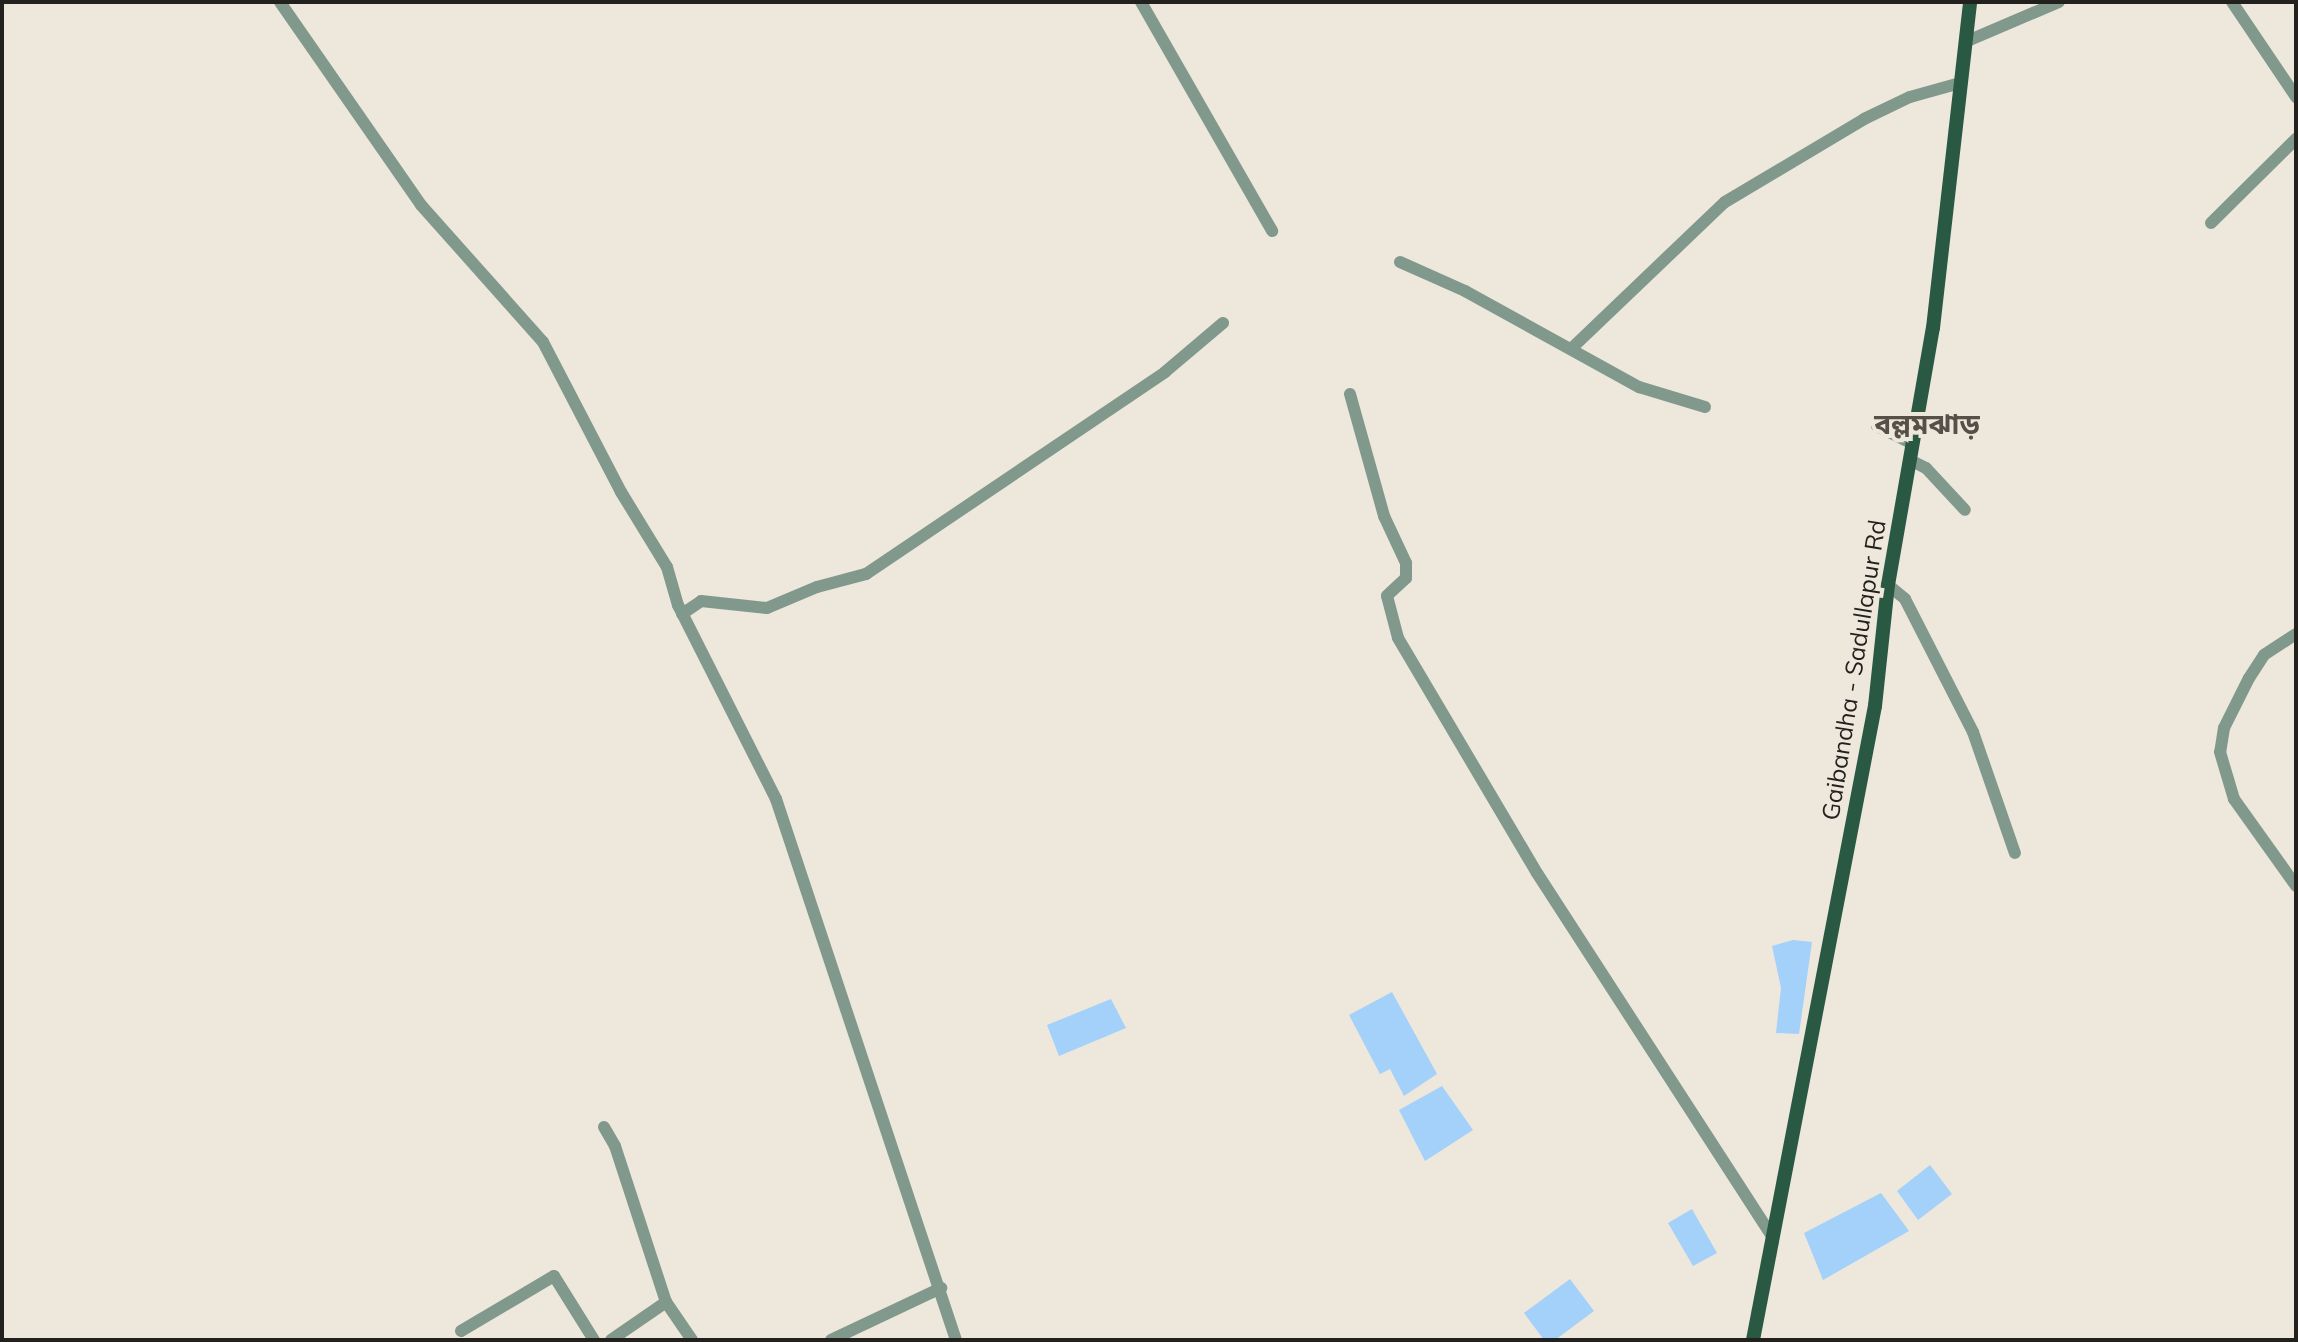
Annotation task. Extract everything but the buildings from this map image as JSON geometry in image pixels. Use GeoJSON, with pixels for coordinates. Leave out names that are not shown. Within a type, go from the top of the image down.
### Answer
{"type":"FeatureCollection","features":[{"type":"Feature","properties":{"kind":"main road","name":"Gaibandha - Sadullapur Rd"},"geometry":{"type":"LineString","coordinates":[[1753,1340],[1875,706],[1888,585],[1933,328],[1970,2]]}},
{"type":"Feature","properties":{"kind":"street"},"geometry":{"type":"LineString","coordinates":[[280,2],[421,205],[543,342],[621,492],[667,567],[682,614],[776,799],[956,1340]]}},
{"type":"Feature","properties":{"kind":"street"},"geometry":{"type":"LineString","coordinates":[[1141,2],[1272,231]]}},
{"type":"Feature","properties":{"kind":"street"},"geometry":{"type":"LineString","coordinates":[[1965,42],[2059,2]]}},
{"type":"Feature","properties":{"kind":"street"},"geometry":{"type":"LineString","coordinates":[[2232,2],[2296,97]]}},
{"type":"Feature","properties":{"kind":"street"},"geometry":{"type":"LineString","coordinates":[[1572,348],[1725,202],[1864,119],[1910,97],[1960,83]]}},
{"type":"Feature","properties":{"kind":"street"},"geometry":{"type":"LineString","coordinates":[[2211,223],[2296,139]]}},
{"type":"Feature","properties":{"kind":"street"},"geometry":{"type":"LineString","coordinates":[[1400,262],[1572,348],[1639,387],[1705,407]]}},
{"type":"Feature","properties":{"kind":"street"},"geometry":{"type":"LineString","coordinates":[[682,614],[701,601],[767,608],[817,587],[866,574],[1165,372],[1223,323]]}},
{"type":"Feature","properties":{"kind":"street"},"geometry":{"type":"LineString","coordinates":[[1350,394],[1384,516],[1406,563],[1406,578],[1387,596],[1398,638],[1537,873],[1773,1238]]}},
{"type":"Feature","properties":{"kind":"street"},"geometry":{"type":"LineString","coordinates":[[1877,426],[1913,444]]}},
{"type":"Feature","properties":{"kind":"street"},"geometry":{"type":"LineString","coordinates":[[1910,460],[1926,468],[1965,510]]}},
{"type":"Feature","properties":{"kind":"street"},"geometry":{"type":"LineString","coordinates":[[1888,585],[1905,599],[1973,732],[2015,853]]}},
{"type":"Feature","properties":{"kind":"street"},"geometry":{"type":"LineString","coordinates":[[2296,634],[2264,655],[2249,678],[2224,728],[2220,752],[2234,799],[2296,886]]}},
{"type":"Feature","properties":{"kind":"street"},"geometry":{"type":"LineString","coordinates":[[604,1127],[615,1146],[666,1302],[692,1340]]}},
{"type":"Feature","properties":{"kind":"street"},"geometry":{"type":"LineString","coordinates":[[461,1331],[554,1276],[594,1340]]}},
{"type":"Feature","properties":{"kind":"street"},"geometry":{"type":"LineString","coordinates":[[831,1340],[941,1288]]}},
{"type":"Feature","properties":{"kind":"street"},"geometry":{"type":"LineString","coordinates":[[611,1340],[666,1302]]}},
{"type":"Feature","properties":{"kind":"water"},"geometry":{"type":"Polygon","coordinates":[[[1793,940],[1812,942],[1799,1034],[1776,1033],[1781,988],[1772,946],[1793,940]]]}},
{"type":"Feature","properties":{"kind":"water"},"geometry":{"type":"Polygon","coordinates":[[[1392,992],[1437,1074],[1404,1096],[1390,1069],[1380,1074],[1349,1015],[1392,992]]]}},
{"type":"Feature","properties":{"kind":"water"},"geometry":{"type":"Polygon","coordinates":[[[1111,999],[1126,1028],[1059,1056],[1047,1025],[1111,999]]]}},
{"type":"Feature","properties":{"kind":"water"},"geometry":{"type":"Polygon","coordinates":[[[1442,1086],[1473,1130],[1425,1161],[1399,1110],[1442,1086]]]}},
{"type":"Feature","properties":{"kind":"water"},"geometry":{"type":"Polygon","coordinates":[[[1930,1165],[1952,1194],[1918,1220],[1897,1191],[1930,1165]]]}},
{"type":"Feature","properties":{"kind":"water"},"geometry":{"type":"Polygon","coordinates":[[[1881,1193],[1909,1231],[1823,1280],[1804,1233],[1881,1193]]]}},
{"type":"Feature","properties":{"kind":"water"},"geometry":{"type":"Polygon","coordinates":[[[1692,1209],[1717,1253],[1693,1266],[1668,1223],[1692,1209]]]}},
{"type":"Feature","properties":{"kind":"water"},"geometry":{"type":"Polygon","coordinates":[[[1570,1279],[1594,1311],[1555,1340],[1544,1340],[1524,1313],[1570,1279]]]}},
{"type":"Feature","properties":{"kind":"district","name":"বল্লমঝাড়"},"geometry":{"type":"Point","coordinates":[1927,424]}}]}
